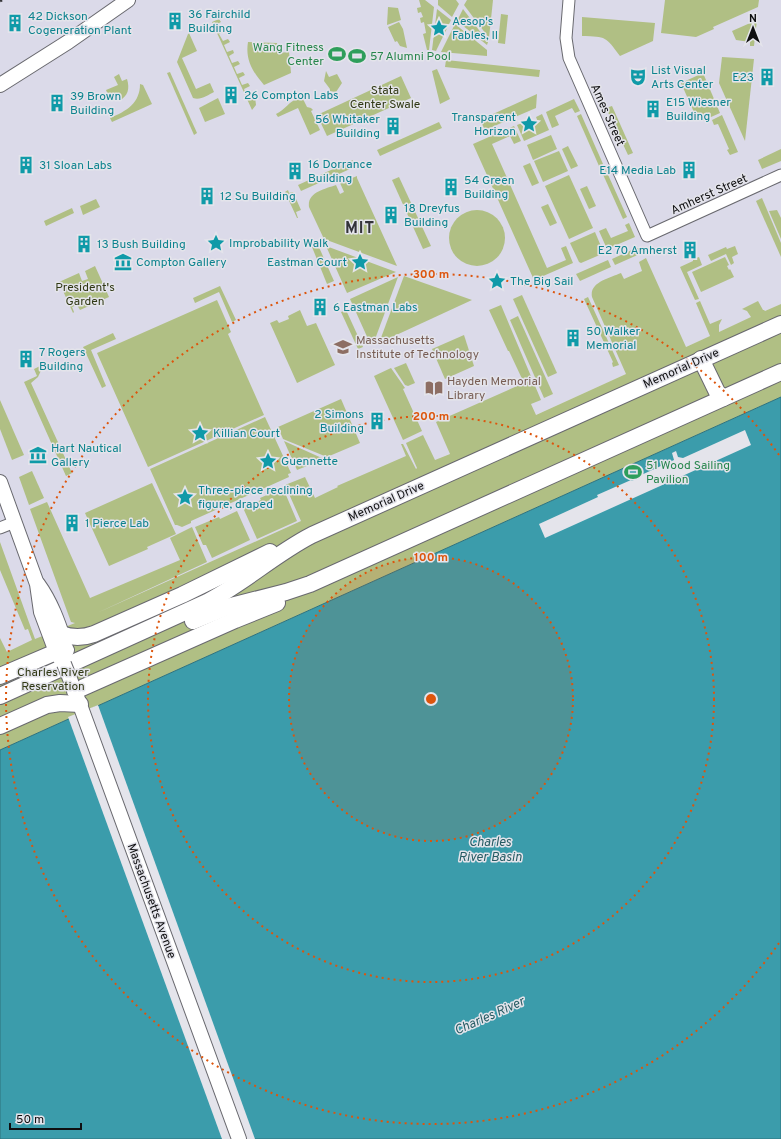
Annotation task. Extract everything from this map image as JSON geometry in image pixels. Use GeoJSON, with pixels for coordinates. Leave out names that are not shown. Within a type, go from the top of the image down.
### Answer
{"type":"FeatureCollection","features":[{"type":"Feature","properties":{"kind":"highway","name":"Memorial Drive"},"geometry":{"type":"LineString","coordinates":[[0,696],[207,602],[312,535],[781,324]]}},
{"type":"Feature","properties":{"kind":"highway"},"geometry":{"type":"LineString","coordinates":[[701,359],[717,392],[723,398]]}},
{"type":"Feature","properties":{"kind":"highway"},"geometry":{"type":"LineString","coordinates":[[0,708],[211,613],[227,607],[295,590],[781,372]]}},
{"type":"Feature","properties":{"kind":"highway"},"geometry":{"type":"LineString","coordinates":[[62,634],[81,637],[94,634],[182,595],[260,556],[312,535]]}},
{"type":"Feature","properties":{"kind":"highway"},"geometry":{"type":"LineString","coordinates":[[0,726],[47,705],[77,698],[238,618],[301,593],[349,566]]}},
{"type":"Feature","properties":{"kind":"highway"},"geometry":{"type":"LineString","coordinates":[[0,676],[62,656]]}},
{"type":"Feature","properties":{"kind":"main road"},"geometry":{"type":"LineString","coordinates":[[0,85],[68,42],[128,0]]}},
{"type":"Feature","properties":{"kind":"main road","name":"Massachusetts Avenue"},"geometry":{"type":"LineString","coordinates":[[0,482],[37,584],[41,612],[62,656],[239,1139]]}},
{"type":"Feature","properties":{"kind":"main road","name":"Massachusetts Avenue"},"geometry":{"type":"LineString","coordinates":[[37,584],[50,604],[62,634],[62,656]]}},
{"type":"Feature","properties":{"kind":"street","name":"Ames Street"},"geometry":{"type":"LineString","coordinates":[[569,0],[566,38],[569,58],[647,236]]}},
{"type":"Feature","properties":{"kind":"street","name":"Amherst Street"},"geometry":{"type":"LineString","coordinates":[[647,236],[781,175]]}},
{"type":"Feature","properties":{"kind":"street"},"geometry":{"type":"LineString","coordinates":[[0,528],[15,522]]}},
{"type":"Feature","properties":{"kind":"shaded area","name":"Massachusetts Institute of Technology"},"geometry":{"type":"Polygon","coordinates":[[[0,0],[781,0],[781,304],[73,624],[0,655],[0,0]]]}},
{"type":"Feature","properties":{"kind":"green space"},"geometry":{"type":"Polygon","coordinates":[[[419,0],[425,0],[434,7],[429,50],[427,50],[423,34],[426,33],[424,22],[421,23],[420,18],[423,17],[421,12],[418,13],[417,8],[421,7],[419,0]]]}},
{"type":"Feature","properties":{"kind":"green space"},"geometry":{"type":"Polygon","coordinates":[[[438,0],[456,0],[459,4],[452,17],[438,5],[438,0]]]}},
{"type":"Feature","properties":{"kind":"green space"},"geometry":{"type":"Polygon","coordinates":[[[467,0],[493,0],[489,38],[464,5],[467,0]]]}},
{"type":"Feature","properties":{"kind":"green space"},"geometry":{"type":"Polygon","coordinates":[[[665,0],[759,0],[758,7],[713,27],[714,29],[696,37],[661,33],[665,0]]]}},
{"type":"Feature","properties":{"kind":"green space"},"geometry":{"type":"Polygon","coordinates":[[[388,7],[398,8],[401,20],[387,25],[388,7]]]}},
{"type":"Feature","properties":{"kind":"green space"},"geometry":{"type":"Polygon","coordinates":[[[437,9],[451,20],[436,51],[432,50],[437,9]]]}},
{"type":"Feature","properties":{"kind":"green space"},"geometry":{"type":"Polygon","coordinates":[[[463,9],[488,42],[487,45],[457,21],[463,9]]]}},
{"type":"Feature","properties":{"kind":"green space"},"geometry":{"type":"Polygon","coordinates":[[[501,14],[508,15],[505,44],[498,43],[501,14]]]}},
{"type":"Feature","properties":{"kind":"green space"},"geometry":{"type":"Polygon","coordinates":[[[582,17],[655,23],[653,41],[620,56],[605,39],[601,37],[582,36],[582,17]]]}},
{"type":"Feature","properties":{"kind":"green space"},"geometry":{"type":"Polygon","coordinates":[[[219,19],[221,22],[215,25],[217,30],[223,28],[225,31],[219,34],[223,41],[228,39],[230,42],[224,45],[227,52],[233,50],[234,53],[229,56],[232,63],[238,61],[240,64],[234,67],[237,74],[243,72],[245,75],[239,78],[242,85],[248,83],[250,86],[244,89],[249,100],[255,97],[256,105],[252,110],[212,22],[219,19]]]}},
{"type":"Feature","properties":{"kind":"green space"},"geometry":{"type":"Polygon","coordinates":[[[757,20],[754,46],[750,46],[750,42],[736,40],[732,31],[757,20]]]}},
{"type":"Feature","properties":{"kind":"green space"},"geometry":{"type":"Polygon","coordinates":[[[399,22],[403,29],[407,48],[400,46],[397,41],[395,42],[388,27],[399,22]]]}},
{"type":"Feature","properties":{"kind":"green space"},"geometry":{"type":"Polygon","coordinates":[[[455,24],[487,50],[487,56],[441,52],[455,24]]]}},
{"type":"Feature","properties":{"kind":"green space"},"geometry":{"type":"Polygon","coordinates":[[[189,33],[197,51],[182,58],[196,89],[210,83],[214,92],[198,99],[193,98],[177,62],[189,33]]]}},
{"type":"Feature","properties":{"kind":"green space"},"geometry":{"type":"Polygon","coordinates":[[[248,42],[277,43],[278,53],[289,52],[291,73],[264,85],[256,75],[249,60],[247,48],[248,42]]]}},
{"type":"Feature","properties":{"kind":"green space"},"geometry":{"type":"Polygon","coordinates":[[[722,57],[754,59],[745,141],[719,83],[722,57]]]}},
{"type":"Feature","properties":{"kind":"green space"},"geometry":{"type":"Polygon","coordinates":[[[446,60],[540,70],[539,77],[445,67],[446,60]]]}},
{"type":"Feature","properties":{"kind":"green space"},"geometry":{"type":"Polygon","coordinates":[[[437,69],[450,99],[440,104],[432,71],[437,69]]]}},
{"type":"Feature","properties":{"kind":"green space"},"geometry":{"type":"Polygon","coordinates":[[[326,71],[329,77],[337,74],[342,83],[336,92],[329,91],[330,89],[324,81],[326,71]]]}},
{"type":"Feature","properties":{"kind":"green space"},"geometry":{"type":"Polygon","coordinates":[[[170,72],[197,133],[194,135],[167,73],[170,72]]]}},
{"type":"Feature","properties":{"kind":"green space"},"geometry":{"type":"Polygon","coordinates":[[[703,73],[720,113],[702,121],[697,119],[681,83],[703,73]]]}},
{"type":"Feature","properties":{"kind":"green space"},"geometry":{"type":"Polygon","coordinates":[[[119,74],[122,81],[127,79],[128,92],[119,101],[116,95],[109,97],[106,90],[118,85],[114,77],[119,74]]]}},
{"type":"Feature","properties":{"kind":"green space","name":"Stata Center Swale"},"geometry":{"type":"Polygon","coordinates":[[[401,76],[411,98],[327,136],[317,115],[401,76]]]}},
{"type":"Feature","properties":{"kind":"green space"},"geometry":{"type":"Polygon","coordinates":[[[140,84],[143,85],[152,104],[112,122],[110,118],[127,109],[135,101],[138,96],[140,84]]]}},
{"type":"Feature","properties":{"kind":"green space"},"geometry":{"type":"Polygon","coordinates":[[[537,94],[536,108],[485,130],[480,120],[537,94]]]}},
{"type":"Feature","properties":{"kind":"green space"},"geometry":{"type":"Polygon","coordinates":[[[218,98],[225,114],[205,122],[199,108],[218,98]]]}},
{"type":"Feature","properties":{"kind":"green space"},"geometry":{"type":"Polygon","coordinates":[[[299,98],[303,99],[307,107],[313,110],[311,111],[320,130],[310,135],[298,108],[278,117],[276,114],[292,101],[299,98]]]}},
{"type":"Feature","properties":{"kind":"green space"},"geometry":{"type":"Polygon","coordinates":[[[574,99],[580,111],[575,113],[572,108],[555,116],[559,125],[552,128],[546,112],[574,99]]]}},
{"type":"Feature","properties":{"kind":"green space"},"geometry":{"type":"Polygon","coordinates":[[[612,106],[633,153],[628,155],[606,108],[612,106]]]}},
{"type":"Feature","properties":{"kind":"green space"},"geometry":{"type":"Polygon","coordinates":[[[542,114],[549,130],[524,141],[517,125],[522,123],[524,128],[538,122],[536,117],[542,114]]]}},
{"type":"Feature","properties":{"kind":"green space"},"geometry":{"type":"Polygon","coordinates":[[[581,114],[603,164],[599,166],[577,116],[581,114]]]}},
{"type":"Feature","properties":{"kind":"green space"},"geometry":{"type":"Polygon","coordinates":[[[722,115],[738,152],[730,155],[727,150],[729,149],[718,124],[714,125],[712,120],[722,115]]]}},
{"type":"Feature","properties":{"kind":"green space"},"geometry":{"type":"Polygon","coordinates":[[[439,122],[442,128],[380,156],[377,150],[439,122]]]}},
{"type":"Feature","properties":{"kind":"green space"},"geometry":{"type":"Polygon","coordinates":[[[514,126],[521,141],[514,144],[510,136],[492,144],[547,268],[566,260],[561,248],[566,246],[573,263],[534,280],[473,144],[514,126]]]}},
{"type":"Feature","properties":{"kind":"green space"},"geometry":{"type":"Polygon","coordinates":[[[551,135],[557,149],[533,160],[527,145],[551,135]]]}},
{"type":"Feature","properties":{"kind":"green space"},"geometry":{"type":"Polygon","coordinates":[[[568,146],[578,166],[571,169],[562,149],[568,146]]]}},
{"type":"Feature","properties":{"kind":"green space"},"geometry":{"type":"Polygon","coordinates":[[[781,149],[781,161],[762,169],[758,160],[781,149]]]}},
{"type":"Feature","properties":{"kind":"green space"},"geometry":{"type":"Polygon","coordinates":[[[559,151],[568,171],[543,182],[534,161],[559,151]]]}},
{"type":"Feature","properties":{"kind":"green space"},"geometry":{"type":"Polygon","coordinates":[[[353,160],[350,169],[301,191],[298,185],[353,160]]]}},
{"type":"Feature","properties":{"kind":"green space"},"geometry":{"type":"Polygon","coordinates":[[[530,163],[539,183],[532,186],[523,166],[530,163]]]}},
{"type":"Feature","properties":{"kind":"green space"},"geometry":{"type":"Polygon","coordinates":[[[605,168],[627,217],[623,219],[601,170],[605,168]]]}},
{"type":"Feature","properties":{"kind":"green space"},"geometry":{"type":"Polygon","coordinates":[[[569,175],[593,228],[569,239],[545,186],[569,175]]]}},
{"type":"Feature","properties":{"kind":"green space"},"geometry":{"type":"Polygon","coordinates":[[[357,176],[397,266],[324,239],[309,207],[311,198],[318,192],[336,185],[340,194],[344,192],[340,183],[357,176]]]}},
{"type":"Feature","properties":{"kind":"green space"},"geometry":{"type":"Polygon","coordinates":[[[399,177],[431,246],[423,249],[392,180],[399,177]]]}},
{"type":"Feature","properties":{"kind":"green space"},"geometry":{"type":"Polygon","coordinates":[[[587,186],[596,206],[589,209],[580,189],[587,186]]]}},
{"type":"Feature","properties":{"kind":"green space"},"geometry":{"type":"Polygon","coordinates":[[[288,190],[289,193],[293,192],[301,210],[296,212],[298,218],[285,192],[288,190]]]}},
{"type":"Feature","properties":{"kind":"green space"},"geometry":{"type":"Polygon","coordinates":[[[762,198],[781,243],[781,257],[756,201],[762,198]]]}},
{"type":"Feature","properties":{"kind":"green space"},"geometry":{"type":"Polygon","coordinates":[[[96,199],[100,207],[83,215],[80,206],[96,199]]]}},
{"type":"Feature","properties":{"kind":"green space"},"geometry":{"type":"Polygon","coordinates":[[[548,204],[557,223],[550,226],[541,207],[548,204]]]}},
{"type":"Feature","properties":{"kind":"green space"},"geometry":{"type":"Polygon","coordinates":[[[72,208],[74,213],[46,226],[44,221],[72,208]]]}},
{"type":"Feature","properties":{"kind":"green space"},"geometry":{"type":"Polygon","coordinates":[[[471,210],[483,210],[493,214],[501,222],[505,232],[505,244],[501,254],[493,262],[483,266],[471,266],[461,262],[453,254],[449,244],[449,232],[453,222],[461,214],[471,210]]]}},
{"type":"Feature","properties":{"kind":"green space"},"geometry":{"type":"Polygon","coordinates":[[[777,210],[781,218],[781,239],[769,211],[777,210]]]}},
{"type":"Feature","properties":{"kind":"green space"},"geometry":{"type":"Polygon","coordinates":[[[629,223],[635,237],[607,249],[599,231],[606,228],[611,238],[628,231],[625,225],[629,223]]]}},
{"type":"Feature","properties":{"kind":"green space"},"geometry":{"type":"Polygon","coordinates":[[[595,232],[603,251],[602,254],[581,263],[579,262],[570,243],[595,232]]]}},
{"type":"Feature","properties":{"kind":"green space"},"geometry":{"type":"Polygon","coordinates":[[[318,245],[334,281],[327,284],[312,247],[318,245]]]}},
{"type":"Feature","properties":{"kind":"green space"},"geometry":{"type":"Polygon","coordinates":[[[326,246],[396,272],[347,293],[326,246]]]}},
{"type":"Feature","properties":{"kind":"green space"},"geometry":{"type":"Polygon","coordinates":[[[735,246],[738,254],[732,257],[734,263],[731,265],[726,254],[711,261],[708,255],[726,247],[727,249],[735,246]]]}},
{"type":"Feature","properties":{"kind":"green space"},"geometry":{"type":"Polygon","coordinates":[[[636,248],[640,248],[642,253],[615,265],[612,259],[636,248]]]}},
{"type":"Feature","properties":{"kind":"green space"},"geometry":{"type":"Polygon","coordinates":[[[699,257],[702,265],[687,272],[699,299],[695,300],[680,267],[699,257]]]}},
{"type":"Feature","properties":{"kind":"green space"},"geometry":{"type":"Polygon","coordinates":[[[725,257],[729,265],[727,266],[734,277],[701,292],[692,272],[725,257]]]}},
{"type":"Feature","properties":{"kind":"green space","name":"Charles River Reservation"},"geometry":{"type":"Polygon","coordinates":[[[646,258],[686,347],[710,336],[696,303],[700,301],[710,324],[722,319],[719,325],[719,332],[751,317],[747,311],[742,309],[758,301],[765,311],[781,304],[781,397],[0,750],[0,638],[7,652],[32,640],[28,629],[25,630],[0,570],[0,542],[35,639],[75,623],[71,622],[30,509],[47,502],[90,598],[180,560],[170,538],[192,527],[207,562],[97,613],[301,521],[285,485],[305,477],[315,498],[338,487],[337,486],[406,456],[401,444],[403,444],[416,469],[417,468],[406,443],[423,435],[435,460],[450,454],[436,422],[524,383],[489,310],[501,305],[541,400],[531,404],[536,415],[626,374],[592,297],[592,292],[601,281],[621,273],[624,279],[642,271],[639,262],[646,258]]]}},
{"type":"Feature","properties":{"kind":"green space"},"geometry":{"type":"Polygon","coordinates":[[[608,260],[611,267],[580,281],[576,274],[608,260]]]}},
{"type":"Feature","properties":{"kind":"green space","name":"President's Garden"},"geometry":{"type":"Polygon","coordinates":[[[95,266],[109,297],[80,310],[77,305],[72,307],[73,313],[59,282],[79,273],[82,281],[88,279],[85,271],[95,266]]]}},
{"type":"Feature","properties":{"kind":"green space"},"geometry":{"type":"Polygon","coordinates":[[[404,276],[472,300],[379,343],[404,276]]]}},
{"type":"Feature","properties":{"kind":"green space"},"geometry":{"type":"Polygon","coordinates":[[[398,277],[374,342],[369,341],[350,299],[398,277]]]}},
{"type":"Feature","properties":{"kind":"green space"},"geometry":{"type":"Polygon","coordinates":[[[220,286],[236,320],[232,322],[219,292],[195,303],[193,298],[220,286]]]}},
{"type":"Feature","properties":{"kind":"green space"},"geometry":{"type":"Polygon","coordinates":[[[522,295],[557,373],[548,377],[513,299],[522,295]]]}},
{"type":"Feature","properties":{"kind":"green space"},"geometry":{"type":"Polygon","coordinates":[[[588,297],[619,365],[613,367],[613,362],[584,299],[588,297]]]}},
{"type":"Feature","properties":{"kind":"green space"},"geometry":{"type":"Polygon","coordinates":[[[217,300],[231,332],[228,334],[264,415],[148,467],[97,353],[217,300]]]}},
{"type":"Feature","properties":{"kind":"green space"},"geometry":{"type":"Polygon","coordinates":[[[300,310],[307,326],[316,323],[335,365],[297,383],[270,323],[277,320],[279,323],[289,319],[288,316],[300,310]]]}},
{"type":"Feature","properties":{"kind":"green space"},"geometry":{"type":"Polygon","coordinates":[[[346,310],[363,347],[358,349],[341,312],[346,310]]]}},
{"type":"Feature","properties":{"kind":"green space"},"geometry":{"type":"Polygon","coordinates":[[[518,316],[553,394],[544,398],[510,320],[518,316]]]}},
{"type":"Feature","properties":{"kind":"green space"},"geometry":{"type":"Polygon","coordinates":[[[113,333],[116,339],[91,350],[106,386],[102,388],[83,347],[113,333]]]}},
{"type":"Feature","properties":{"kind":"green space"},"geometry":{"type":"Polygon","coordinates":[[[464,335],[474,366],[445,379],[432,349],[464,335]]]}},
{"type":"Feature","properties":{"kind":"green space"},"geometry":{"type":"Polygon","coordinates":[[[406,363],[415,383],[408,386],[405,385],[394,368],[406,363]]]}},
{"type":"Feature","properties":{"kind":"green space"},"geometry":{"type":"Polygon","coordinates":[[[44,364],[38,377],[31,383],[72,473],[66,476],[24,382],[37,376],[34,369],[44,364]]]}},
{"type":"Feature","properties":{"kind":"green space"},"geometry":{"type":"Polygon","coordinates":[[[391,368],[405,388],[403,389],[422,431],[403,440],[374,376],[391,368]]]}},
{"type":"Feature","properties":{"kind":"green space"},"geometry":{"type":"Polygon","coordinates":[[[341,399],[360,443],[327,457],[283,439],[278,427],[341,399]]]}},
{"type":"Feature","properties":{"kind":"green space"},"geometry":{"type":"Polygon","coordinates":[[[0,400],[24,455],[12,460],[0,429],[0,400]]]}},
{"type":"Feature","properties":{"kind":"green space"},"geometry":{"type":"Polygon","coordinates":[[[265,417],[291,473],[288,474],[289,477],[191,521],[191,523],[182,527],[175,525],[150,469],[265,417]]]}},
{"type":"Feature","properties":{"kind":"green space"},"geometry":{"type":"Polygon","coordinates":[[[284,441],[324,459],[297,470],[284,441]]]}},
{"type":"Feature","properties":{"kind":"green space"},"geometry":{"type":"Polygon","coordinates":[[[32,471],[44,498],[29,505],[19,477],[32,471]]]}},
{"type":"Feature","properties":{"kind":"green space"},"geometry":{"type":"Polygon","coordinates":[[[152,483],[176,534],[147,547],[148,549],[109,566],[85,513],[152,483]]]}},
{"type":"Feature","properties":{"kind":"green space"},"geometry":{"type":"Polygon","coordinates":[[[283,488],[297,521],[257,539],[244,510],[245,507],[261,500],[260,498],[283,488]]]}},
{"type":"Feature","properties":{"kind":"green space"},"geometry":{"type":"Polygon","coordinates":[[[237,511],[250,540],[212,558],[206,545],[203,545],[195,527],[219,517],[220,519],[237,511]]]}},
{"type":"Feature","properties":{"kind":"water","name":"Charles River Basin"},"geometry":{"type":"Polygon","coordinates":[[[781,397],[781,1139],[0,1139],[0,750],[781,397]]]}},
{"type":"Feature","properties":{"kind":"pier"},"geometry":{"type":"Polygon","coordinates":[[[745,430],[751,445],[545,538],[539,524],[598,497],[597,495],[631,480],[632,481],[640,477],[639,476],[674,460],[672,453],[676,451],[678,457],[683,458],[745,430]]]}},
{"type":"Feature","properties":{"kind":"pier"},"geometry":{"type":"Polygon","coordinates":[[[98,705],[255,1139],[222,1139],[68,717],[98,705]]]}},
{"type":"Feature","properties":{"kind":"place","name":"36 Fairchild Building"},"geometry":{"type":"Point","coordinates":[175,21]}},
{"type":"Feature","properties":{"kind":"place","name":"42 Dickson Cogeneration Plant"},"geometry":{"type":"Point","coordinates":[15,23]}},
{"type":"Feature","properties":{"kind":"place","name":"Aesop's Fables, II"},"geometry":{"type":"Point","coordinates":[439,28]}},
{"type":"Feature","properties":{"kind":"place","name":"Wang Fitness Center"},"geometry":{"type":"Point","coordinates":[337,54]}},
{"type":"Feature","properties":{"kind":"place","name":"57 Alumni Pool"},"geometry":{"type":"Point","coordinates":[357,56]}},
{"type":"Feature","properties":{"kind":"place","name":"List Visual Arts Center"},"geometry":{"type":"Point","coordinates":[638,77]}},
{"type":"Feature","properties":{"kind":"place","name":"E23"},"geometry":{"type":"Point","coordinates":[767,77]}},
{"type":"Feature","properties":{"kind":"place","name":"26 Compton Labs"},"geometry":{"type":"Point","coordinates":[231,95]}},
{"type":"Feature","properties":{"kind":"place","name":"39 Brown Building"},"geometry":{"type":"Point","coordinates":[57,103]}},
{"type":"Feature","properties":{"kind":"place","name":"E15 Wiesner Building"},"geometry":{"type":"Point","coordinates":[653,109]}},
{"type":"Feature","properties":{"kind":"place","name":"Transparent Horizon"},"geometry":{"type":"Point","coordinates":[529,124]}},
{"type":"Feature","properties":{"kind":"place","name":"56 Whitaker Building"},"geometry":{"type":"Point","coordinates":[393,126]}},
{"type":"Feature","properties":{"kind":"place","name":"31 Sloan Labs"},"geometry":{"type":"Point","coordinates":[26,165]}},
{"type":"Feature","properties":{"kind":"place","name":"E14 Media Lab"},"geometry":{"type":"Point","coordinates":[689,170]}},
{"type":"Feature","properties":{"kind":"place","name":"16 Dorrance Building"},"geometry":{"type":"Point","coordinates":[295,171]}},
{"type":"Feature","properties":{"kind":"place","name":"54 Green Building"},"geometry":{"type":"Point","coordinates":[451,187]}},
{"type":"Feature","properties":{"kind":"place","name":"12 Su Building"},"geometry":{"type":"Point","coordinates":[207,196]}},
{"type":"Feature","properties":{"kind":"place","name":"18 Dreyfus Building"},"geometry":{"type":"Point","coordinates":[391,215]}},
{"type":"Feature","properties":{"kind":"place","name":"Improbability Walk"},"geometry":{"type":"Point","coordinates":[216,243]}},
{"type":"Feature","properties":{"kind":"place","name":"13 Bush Building"},"geometry":{"type":"Point","coordinates":[84,244]}},
{"type":"Feature","properties":{"kind":"place","name":"E2 70 Amherst"},"geometry":{"type":"Point","coordinates":[690,250]}},
{"type":"Feature","properties":{"kind":"place","name":"Compton Gallery"},"geometry":{"type":"Point","coordinates":[123,262]}},
{"type":"Feature","properties":{"kind":"place","name":"Eastman Court"},"geometry":{"type":"Point","coordinates":[360,262]}},
{"type":"Feature","properties":{"kind":"place","name":"The Big Sail"},"geometry":{"type":"Point","coordinates":[497,281]}},
{"type":"Feature","properties":{"kind":"place","name":"6 Eastman Labs"},"geometry":{"type":"Point","coordinates":[320,307]}},
{"type":"Feature","properties":{"kind":"place","name":"50 Walker Memorial"},"geometry":{"type":"Point","coordinates":[573,338]}},
{"type":"Feature","properties":{"kind":"place","name":"Massachusetts Institute of Technology"},"geometry":{"type":"Point","coordinates":[343,347]}},
{"type":"Feature","properties":{"kind":"place","name":"7 Rogers Building"},"geometry":{"type":"Point","coordinates":[26,359]}},
{"type":"Feature","properties":{"kind":"place","name":"Hayden Memorial Library"},"geometry":{"type":"Point","coordinates":[434,388]}},
{"type":"Feature","properties":{"kind":"place","name":"2 Simons Building"},"geometry":{"type":"Point","coordinates":[377,421]}},
{"type":"Feature","properties":{"kind":"place","name":"Killian Court"},"geometry":{"type":"Point","coordinates":[200,433]}},
{"type":"Feature","properties":{"kind":"place","name":"Hart Nautical Gallery"},"geometry":{"type":"Point","coordinates":[38,455]}},
{"type":"Feature","properties":{"kind":"place","name":"Guennette"},"geometry":{"type":"Point","coordinates":[268,461]}},
{"type":"Feature","properties":{"kind":"place","name":"51 Wood Sailing Pavilion"},"geometry":{"type":"Point","coordinates":[633,472]}},
{"type":"Feature","properties":{"kind":"place","name":"Three-piece reclining figure, draped"},"geometry":{"type":"Point","coordinates":[185,497]}},
{"type":"Feature","properties":{"kind":"place","name":"1 Pierce Lab"},"geometry":{"type":"Point","coordinates":[72,523]}},
{"type":"Feature","properties":{"kind":"district","name":"MIT"},"geometry":{"type":"Point","coordinates":[360,227]}},
{"type":"Feature","properties":{"kind":"water label","name":"Charles River"},"geometry":{"type":"Point","coordinates":[489,1015]}}]}
